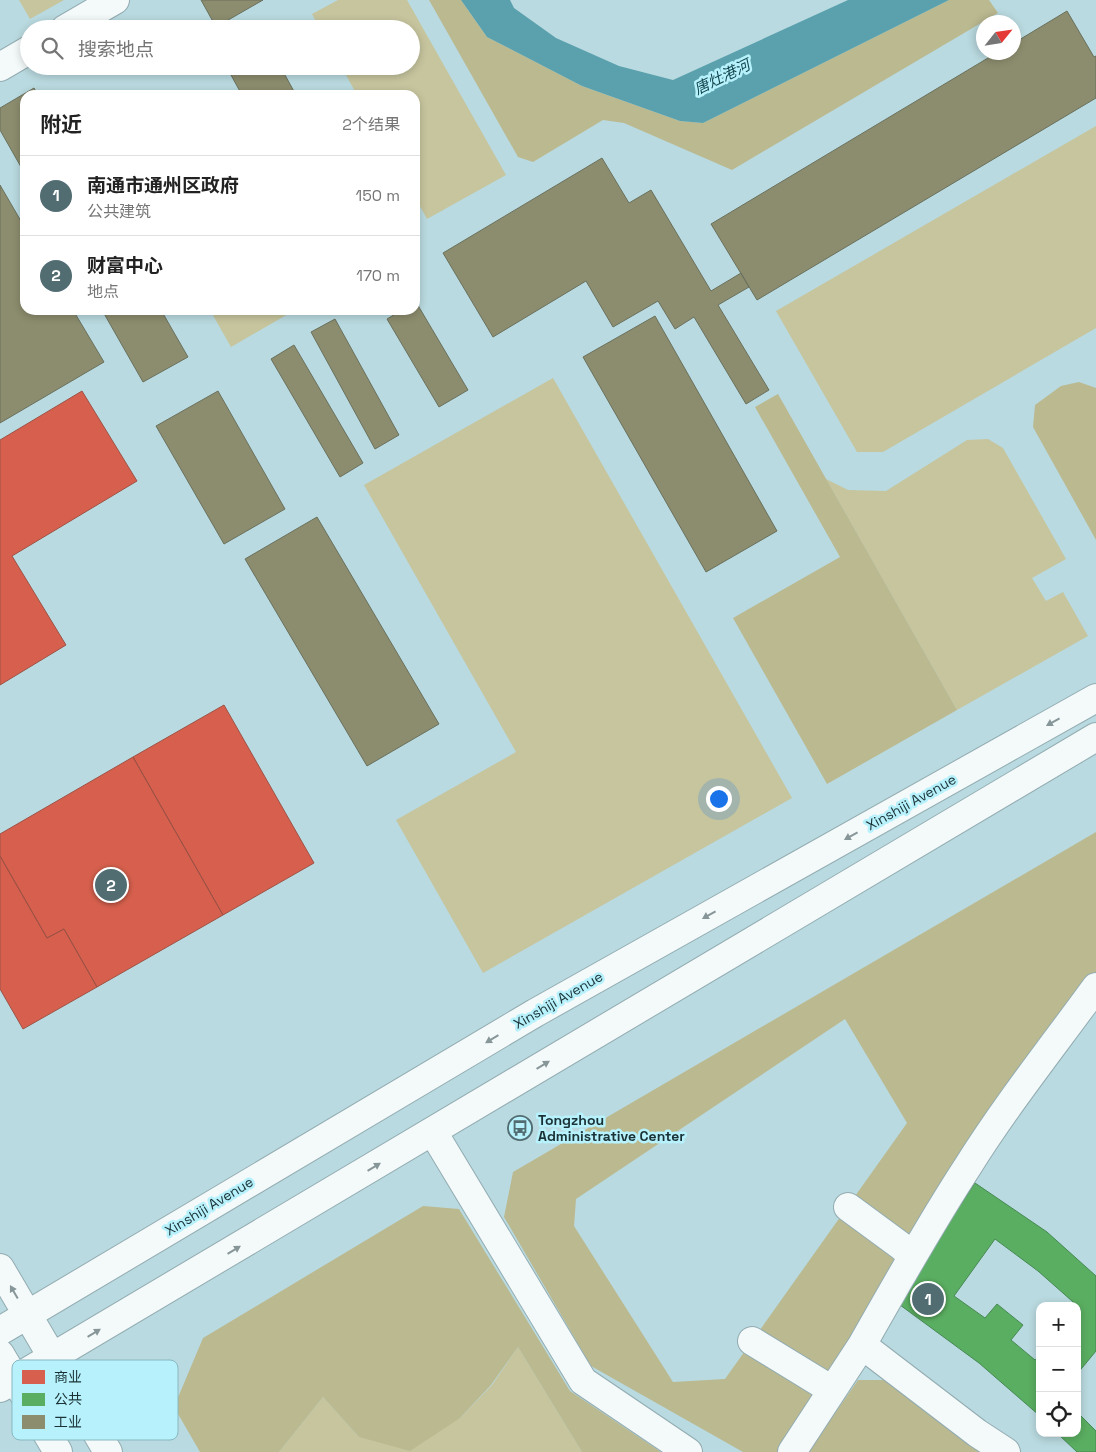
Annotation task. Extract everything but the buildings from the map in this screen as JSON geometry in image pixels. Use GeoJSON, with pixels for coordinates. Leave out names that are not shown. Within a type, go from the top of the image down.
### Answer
{"type":"FeatureCollection","features":[{"type":"Feature","properties":{"kind":"main road"},"geometry":{"type":"LineString","coordinates":[[81,20],[115,0]]}},
{"type":"Feature","properties":{"kind":"main road"},"geometry":{"type":"LineString","coordinates":[[0,67],[20,55]]}},
{"type":"Feature","properties":{"kind":"main road","name":"Xinshiji Avenue"},"geometry":{"type":"LineString","coordinates":[[0,1331],[535,1013],[1096,698]]}},
{"type":"Feature","properties":{"kind":"main road"},"geometry":{"type":"LineString","coordinates":[[49,1360],[1096,737]]}},
{"type":"Feature","properties":{"kind":"main road"},"geometry":{"type":"LineString","coordinates":[[792,1452],[862,1345],[912,1256],[968,1165],[1011,1102],[1096,987]]}},
{"type":"Feature","properties":{"kind":"main road"},"geometry":{"type":"LineString","coordinates":[[433,1132],[583,1381],[688,1452]]}},
{"type":"Feature","properties":{"kind":"main road"},"geometry":{"type":"LineString","coordinates":[[848,1207],[912,1256]]}},
{"type":"Feature","properties":{"kind":"main road"},"geometry":{"type":"LineString","coordinates":[[0,1268],[52,1358]]}},
{"type":"Feature","properties":{"kind":"main road"},"geometry":{"type":"LineString","coordinates":[[752,1341],[832,1390]]}},
{"type":"Feature","properties":{"kind":"main road"},"geometry":{"type":"LineString","coordinates":[[862,1345],[977,1433],[1006,1452]]}},
{"type":"Feature","properties":{"kind":"main road"},"geometry":{"type":"LineString","coordinates":[[0,1354],[7,1384]]}},
{"type":"Feature","properties":{"kind":"main road"},"geometry":{"type":"LineString","coordinates":[[49,1440],[58,1452]]}},
{"type":"Feature","properties":{"kind":"main road"},"geometry":{"type":"LineString","coordinates":[[101,1440],[108,1452]]}},
{"type":"Feature","properties":{"kind":"green space"},"geometry":{"type":"Polygon","coordinates":[[[19,0],[64,0],[30,19],[19,0]]]}},
{"type":"Feature","properties":{"kind":"green space"},"geometry":{"type":"Polygon","coordinates":[[[338,0],[407,0],[418,20],[315,20],[312,14],[338,0]]]}},
{"type":"Feature","properties":{"kind":"green space"},"geometry":{"type":"Polygon","coordinates":[[[420,23],[506,175],[427,219],[420,206],[420,90],[354,90],[346,75],[420,75],[420,23]]]}},
{"type":"Feature","properties":{"kind":"green space"},"geometry":{"type":"Polygon","coordinates":[[[1096,126],[1096,328],[883,452],[857,452],[776,311],[1096,126]]]}},
{"type":"Feature","properties":{"kind":"green space"},"geometry":{"type":"Polygon","coordinates":[[[213,315],[286,315],[231,347],[213,315]]]}},
{"type":"Feature","properties":{"kind":"green space"},"geometry":{"type":"Polygon","coordinates":[[[553,378],[792,798],[483,973],[396,820],[516,752],[364,485],[553,378]]]}},
{"type":"Feature","properties":{"kind":"green space"},"geometry":{"type":"Polygon","coordinates":[[[988,439],[1003,448],[1066,559],[1032,578],[1046,601],[1063,592],[1088,636],[957,710],[826,479],[848,490],[886,491],[967,440],[988,439]]]}},
{"type":"Feature","properties":{"kind":"green space"},"geometry":{"type":"Polygon","coordinates":[[[518,1347],[582,1452],[279,1452],[323,1397],[359,1437],[460,1418],[492,1385],[518,1347]]]}},
{"type":"Feature","properties":{"kind":"shaded area"},"geometry":{"type":"Polygon","coordinates":[[[429,0],[461,0],[487,37],[582,86],[680,121],[703,123],[949,0],[989,0],[998,13],[995,15],[976,15],[976,26],[732,170],[624,123],[603,120],[533,162],[518,157],[429,0]]]}},
{"type":"Feature","properties":{"kind":"shaded area"},"geometry":{"type":"Polygon","coordinates":[[[1079,382],[1096,388],[1096,540],[1033,427],[1035,405],[1061,386],[1079,382]]]}},
{"type":"Feature","properties":{"kind":"shaded area"},"geometry":{"type":"Polygon","coordinates":[[[778,394],[957,710],[827,784],[733,618],[840,557],[755,407],[778,394]]]}},
{"type":"Feature","properties":{"kind":"shaded area"},"geometry":{"type":"Polygon","coordinates":[[[1096,832],[1096,988],[792,1452],[743,1452],[591,1366],[504,1217],[513,1172],[1096,832]],[[845,1019],[576,1199],[574,1226],[673,1382],[725,1379],[907,1123],[845,1019]]]}},
{"type":"Feature","properties":{"kind":"shaded area"},"geometry":{"type":"Polygon","coordinates":[[[423,1206],[459,1209],[570,1391],[661,1452],[582,1452],[518,1347],[491,1385],[460,1418],[410,1451],[359,1437],[323,1397],[279,1452],[200,1452],[178,1414],[178,1397],[203,1338],[423,1206]]]}},
{"type":"Feature","properties":{"kind":"shaded area"},"geometry":{"type":"Polygon","coordinates":[[[858,1380],[895,1380],[990,1452],[808,1452],[858,1380]]]}},
{"type":"Feature","properties":{"kind":"water","name":"唐灶港河"},"geometry":{"type":"Polygon","coordinates":[[[461,0],[510,0],[514,8],[556,38],[619,66],[673,80],[848,0],[949,0],[703,123],[680,121],[582,86],[487,37],[461,0]]]}},
{"type":"Feature","properties":{"kind":"place","name":"财富中心"},"geometry":{"type":"Point","coordinates":[111,885]}},
{"type":"Feature","properties":{"kind":"place","name":"Tongzhou Administrative Center"},"geometry":{"type":"Point","coordinates":[520,1128]}},
{"type":"Feature","properties":{"kind":"place","name":"南通市通州区政府"},"geometry":{"type":"Point","coordinates":[928,1299]}}]}
